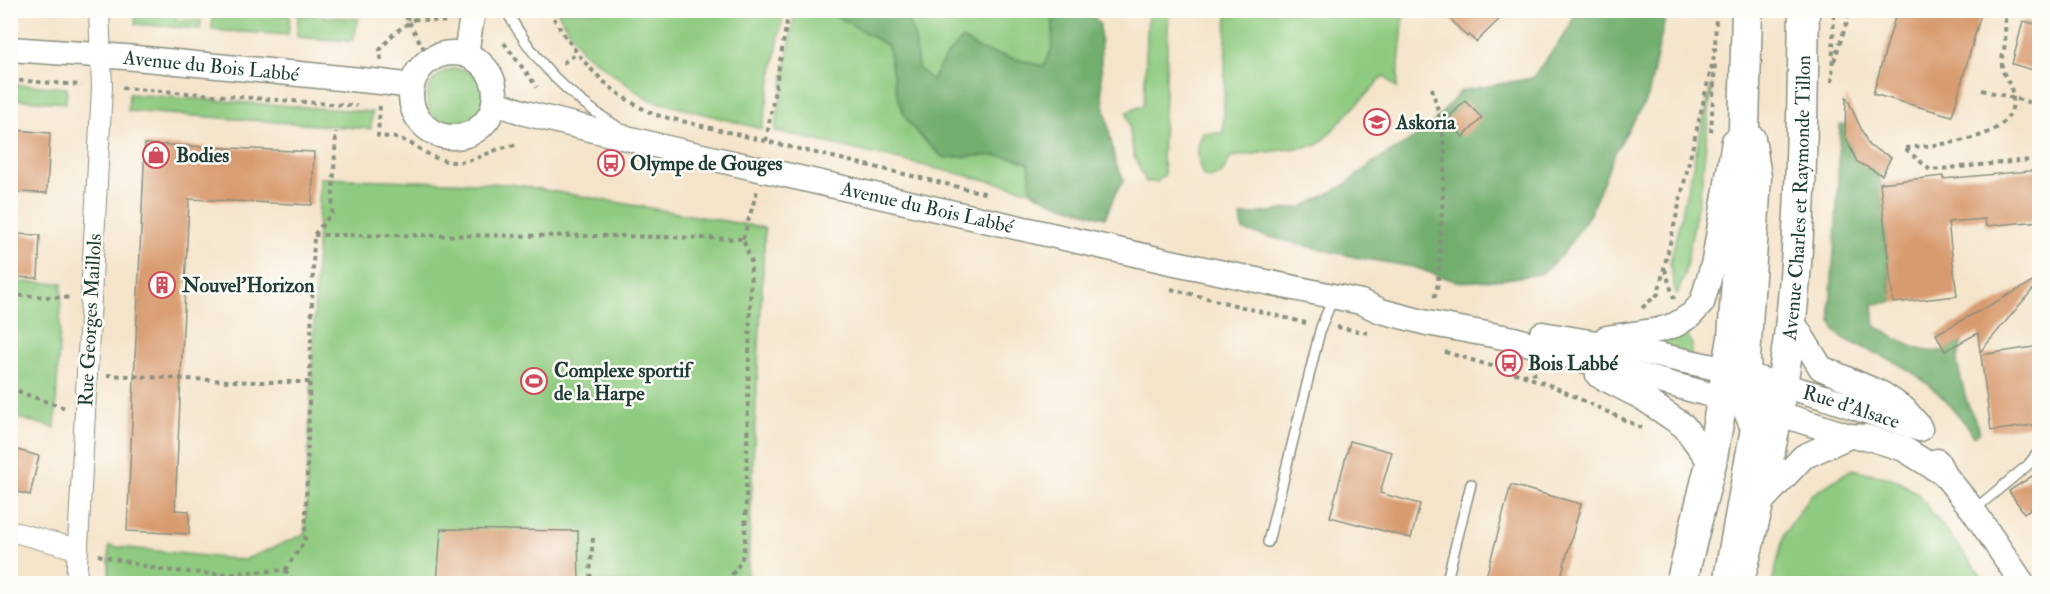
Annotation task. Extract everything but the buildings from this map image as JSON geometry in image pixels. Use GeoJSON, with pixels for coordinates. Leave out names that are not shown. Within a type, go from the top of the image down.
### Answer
{"type":"FeatureCollection","features":[{"type":"Feature","properties":{"kind":"main road"},"geometry":{"type":"LineString","coordinates":[[1680,584],[1711,463],[1735,387],[1735,327],[1742,207],[1747,10]]}},
{"type":"Feature","properties":{"kind":"main road","name":"Avenue Charles et Raymonde Tillon"},"geometry":{"type":"LineString","coordinates":[[1738,584],[1759,504],[1779,399],[1791,319],[1799,211],[1804,10]]}},
{"type":"Feature","properties":{"kind":"street","name":"Rue Georges Maillols"},"geometry":{"type":"LineString","coordinates":[[76,584],[102,87],[99,10]]}},
{"type":"Feature","properties":{"kind":"street"},"geometry":{"type":"LineString","coordinates":[[465,54],[473,10]]}},
{"type":"Feature","properties":{"kind":"street","name":"Avenue du Bois Labbé"},"geometry":{"type":"LineString","coordinates":[[10,49],[412,86]]}},
{"type":"Feature","properties":{"kind":"street"},"geometry":{"type":"LineString","coordinates":[[465,54],[485,68],[492,78],[495,90],[494,102],[490,114],[477,129],[459,136],[446,136],[433,131],[415,112],[412,86],[418,72],[430,60],[441,55],[465,54]]}},
{"type":"Feature","properties":{"kind":"street"},"geometry":{"type":"LineString","coordinates":[[1576,349],[1675,325],[1691,315],[1702,303],[1714,261],[1727,175],[1745,82]]}},
{"type":"Feature","properties":{"kind":"street","name":"Avenue du Bois Labbé"},"geometry":{"type":"LineString","coordinates":[[494,102],[525,113],[640,141],[1166,261],[1360,302],[1427,323],[1576,349],[1735,387]]}},
{"type":"Feature","properties":{"kind":"street","name":"Rue d'Alsace"},"geometry":{"type":"LineString","coordinates":[[1791,319],[1821,368],[1882,394],[1904,409],[1920,429],[1944,474],[1973,510],[2023,584]]}},
{"type":"Feature","properties":{"kind":"street","name":"Avenue du Bois Labbé"},"geometry":{"type":"LineString","coordinates":[[1576,349],[1601,377],[1643,398],[1684,426],[1711,463]]}},
{"type":"Feature","properties":{"kind":"street"},"geometry":{"type":"LineString","coordinates":[[1735,387],[1779,399]]}},
{"type":"Feature","properties":{"kind":"street"},"geometry":{"type":"LineString","coordinates":[[1725,584],[1753,428],[1735,387]]}},
{"type":"Feature","properties":{"kind":"street","name":"Rue d'Alsace"},"geometry":{"type":"LineString","coordinates":[[1779,399],[1824,397],[1920,429]]}},
{"type":"Feature","properties":{"kind":"street","name":"Rue d'Alsace"},"geometry":{"type":"LineString","coordinates":[[1779,399],[1849,436],[1866,437],[1904,449],[1944,474]]}},
{"type":"Feature","properties":{"kind":"street","name":"Rue d'Alsace"},"geometry":{"type":"LineString","coordinates":[[1759,504],[1803,457],[1849,436]]}},
{"type":"Feature","properties":{"kind":"street"},"geometry":{"type":"LineString","coordinates":[[10,531],[77,549]]}},
{"type":"Feature","properties":{"kind":"lane"},"geometry":{"type":"LineString","coordinates":[[506,10],[531,52],[556,80],[582,103],[640,141]]}},
{"type":"Feature","properties":{"kind":"lane"},"geometry":{"type":"LineString","coordinates":[[1268,542],[1321,327],[1334,296]]}},
{"type":"Feature","properties":{"kind":"lane"},"geometry":{"type":"LineString","coordinates":[[1973,510],[2028,465],[2040,450]]}},
{"type":"Feature","properties":{"kind":"lane"},"geometry":{"type":"LineString","coordinates":[[1446,584],[1471,484]]}},
{"type":"Feature","properties":{"kind":"path"},"geometry":{"type":"LineString","coordinates":[[404,10],[404,18],[448,22]]}},
{"type":"Feature","properties":{"kind":"path"},"geometry":{"type":"LineString","coordinates":[[428,10],[394,33],[380,50],[378,136],[404,140],[426,155],[441,161],[468,161],[497,148],[518,146]]}},
{"type":"Feature","properties":{"kind":"path"},"geometry":{"type":"LineString","coordinates":[[549,10],[576,54],[607,86],[634,105],[656,115],[675,119]]}},
{"type":"Feature","properties":{"kind":"path"},"geometry":{"type":"LineString","coordinates":[[766,141],[789,10]]}},
{"type":"Feature","properties":{"kind":"path"},"geometry":{"type":"LineString","coordinates":[[1638,313],[1658,294],[1715,52],[1716,10]]}},
{"type":"Feature","properties":{"kind":"path"},"geometry":{"type":"LineString","coordinates":[[1833,65],[1851,10]]}},
{"type":"Feature","properties":{"kind":"path"},"geometry":{"type":"LineString","coordinates":[[2006,10],[2002,63],[2013,98],[2010,116],[1993,130],[1968,140],[1906,148],[1930,170],[2040,159]]}},
{"type":"Feature","properties":{"kind":"path"},"geometry":{"type":"LineString","coordinates":[[409,22],[430,60]]}},
{"type":"Feature","properties":{"kind":"path"},"geometry":{"type":"LineString","coordinates":[[569,58],[576,54]]}},
{"type":"Feature","properties":{"kind":"path","name":"Avenue du Bois Labbé"},"geometry":{"type":"LineString","coordinates":[[10,80],[368,107]]}},
{"type":"Feature","properties":{"kind":"path"},"geometry":{"type":"LineString","coordinates":[[1432,88],[1441,122],[1445,154],[1434,300]]}},
{"type":"Feature","properties":{"kind":"path"},"geometry":{"type":"LineString","coordinates":[[1982,90],[2040,105]]}},
{"type":"Feature","properties":{"kind":"path"},"geometry":{"type":"LineString","coordinates":[[285,570],[305,541],[314,235],[332,213],[336,132]]}},
{"type":"Feature","properties":{"kind":"path"},"geometry":{"type":"LineString","coordinates":[[725,583],[741,562],[745,544],[751,261],[743,239],[757,190]]}},
{"type":"Feature","properties":{"kind":"path"},"geometry":{"type":"LineString","coordinates":[[314,235],[743,239]]}},
{"type":"Feature","properties":{"kind":"path"},"geometry":{"type":"LineString","coordinates":[[1664,266],[1677,305]]}},
{"type":"Feature","properties":{"kind":"path"},"geometry":{"type":"LineString","coordinates":[[10,295],[91,299]]}},
{"type":"Feature","properties":{"kind":"path"},"geometry":{"type":"LineString","coordinates":[[87,375],[251,382],[310,382]]}},
{"type":"Feature","properties":{"kind":"path"},"geometry":{"type":"LineString","coordinates":[[1522,375],[1587,401],[1644,430]]}},
{"type":"Feature","properties":{"kind":"path"},"geometry":{"type":"LineString","coordinates":[[10,386],[22,393],[85,414]]}},
{"type":"Feature","properties":{"kind":"path"},"geometry":{"type":"LineString","coordinates":[[593,538],[590,574],[593,584]]}},
{"type":"Feature","properties":{"kind":"path"},"geometry":{"type":"LineString","coordinates":[[77,549],[161,570],[216,574],[285,570]]}},
{"type":"Feature","properties":{"kind":"path"},"geometry":{"type":"LineString","coordinates":[[285,570],[295,584]]}},
{"type":"Feature","properties":{"kind":"green space"},"geometry":{"type":"Polygon","coordinates":[[[136,10],[176,11],[175,19],[201,21],[200,29],[135,24],[136,10]]]}},
{"type":"Feature","properties":{"kind":"green space"},"geometry":{"type":"Polygon","coordinates":[[[896,10],[905,13],[915,38],[918,68],[932,80],[945,57],[962,39],[982,50],[1043,66],[1052,48],[1053,20],[1064,11],[1090,11],[1100,25],[1102,92],[1115,162],[1124,180],[1105,218],[1050,201],[1031,191],[1029,164],[1020,160],[999,156],[944,158],[923,138],[912,127],[902,108],[894,82],[888,46],[835,15],[834,11],[896,10]]]}},
{"type":"Feature","properties":{"kind":"green space"},"geometry":{"type":"Polygon","coordinates":[[[213,11],[290,15],[288,35],[212,30],[213,11]]]}},
{"type":"Feature","properties":{"kind":"green space"},"geometry":{"type":"Polygon","coordinates":[[[557,11],[784,11],[762,129],[647,99],[581,50],[557,11]]]}},
{"type":"Feature","properties":{"kind":"green space"},"geometry":{"type":"Polygon","coordinates":[[[795,11],[1083,11],[1041,193],[775,131],[795,11]]]}},
{"type":"Feature","properties":{"kind":"green space"},"geometry":{"type":"Polygon","coordinates":[[[1148,11],[1169,11],[1162,158],[1165,174],[1157,182],[1146,182],[1134,156],[1127,112],[1144,105],[1148,11]]]}},
{"type":"Feature","properties":{"kind":"green space"},"geometry":{"type":"Polygon","coordinates":[[[1227,11],[1404,11],[1397,88],[1384,76],[1318,145],[1231,157],[1221,175],[1208,178],[1203,176],[1198,154],[1203,133],[1223,133],[1227,11]]]}},
{"type":"Feature","properties":{"kind":"green space"},"geometry":{"type":"Polygon","coordinates":[[[1576,11],[1669,11],[1666,14],[1648,97],[1616,150],[1590,214],[1562,255],[1541,274],[1499,280],[1458,282],[1413,267],[1354,257],[1243,231],[1241,216],[1302,207],[1345,185],[1372,163],[1425,132],[1461,91],[1532,78],[1568,30],[1576,11]]]}},
{"type":"Feature","properties":{"kind":"green space"},"geometry":{"type":"Polygon","coordinates":[[[298,15],[359,19],[353,39],[348,41],[297,37],[298,15]]]}},
{"type":"Feature","properties":{"kind":"green space"},"geometry":{"type":"Polygon","coordinates":[[[456,69],[472,74],[480,82],[485,98],[480,114],[472,122],[456,127],[440,122],[432,114],[427,98],[432,82],[440,74],[456,69]]]}},
{"type":"Feature","properties":{"kind":"green space"},"geometry":{"type":"Polygon","coordinates":[[[10,84],[67,88],[66,103],[11,99],[10,84]]]}},
{"type":"Feature","properties":{"kind":"green space"},"geometry":{"type":"Polygon","coordinates":[[[1712,84],[1702,181],[1684,277],[1677,294],[1670,263],[1712,84]]]}},
{"type":"Feature","properties":{"kind":"green space"},"geometry":{"type":"Polygon","coordinates":[[[129,94],[372,112],[371,129],[128,111],[129,94]]]}},
{"type":"Feature","properties":{"kind":"green space"},"geometry":{"type":"Polygon","coordinates":[[[1845,124],[1847,141],[1855,155],[1882,175],[1880,183],[1892,302],[1873,304],[1875,326],[1908,345],[1927,351],[1945,350],[1962,341],[1957,363],[1966,399],[1980,432],[1974,436],[1950,405],[1932,387],[1900,365],[1841,337],[1831,321],[1840,125],[1845,124]]]}},
{"type":"Feature","properties":{"kind":"green space","name":"Complexe sportif de la Harpe"},"geometry":{"type":"Polygon","coordinates":[[[320,178],[511,184],[765,228],[747,583],[109,584],[109,546],[244,560],[305,534],[320,178]]]}},
{"type":"Feature","properties":{"kind":"green space"},"geometry":{"type":"Polygon","coordinates":[[[10,282],[62,283],[55,428],[11,416],[10,282]]]}},
{"type":"Feature","properties":{"kind":"green space"},"geometry":{"type":"Polygon","coordinates":[[[1685,331],[1692,344],[1691,356],[1662,346],[1663,339],[1685,331]]]}},
{"type":"Feature","properties":{"kind":"green space"},"geometry":{"type":"Polygon","coordinates":[[[1852,469],[1895,479],[1917,493],[1987,583],[1772,583],[1784,534],[1810,496],[1852,469]]]}},
{"type":"Feature","properties":{"kind":"place","name":"Askoria"},"geometry":{"type":"Point","coordinates":[1377,122]}},
{"type":"Feature","properties":{"kind":"place","name":"Bodies"},"geometry":{"type":"Point","coordinates":[156,155]}},
{"type":"Feature","properties":{"kind":"place","name":"Olympe de Gouges"},"geometry":{"type":"Point","coordinates":[611,163]}},
{"type":"Feature","properties":{"kind":"place","name":"Nouvel'Horizon"},"geometry":{"type":"Point","coordinates":[162,285]}},
{"type":"Feature","properties":{"kind":"place","name":"Bois Labbé"},"geometry":{"type":"Point","coordinates":[1509,363]}},
{"type":"Feature","properties":{"kind":"place","name":"Complexe sportif de la Harpe"},"geometry":{"type":"Point","coordinates":[534,381]}}]}
